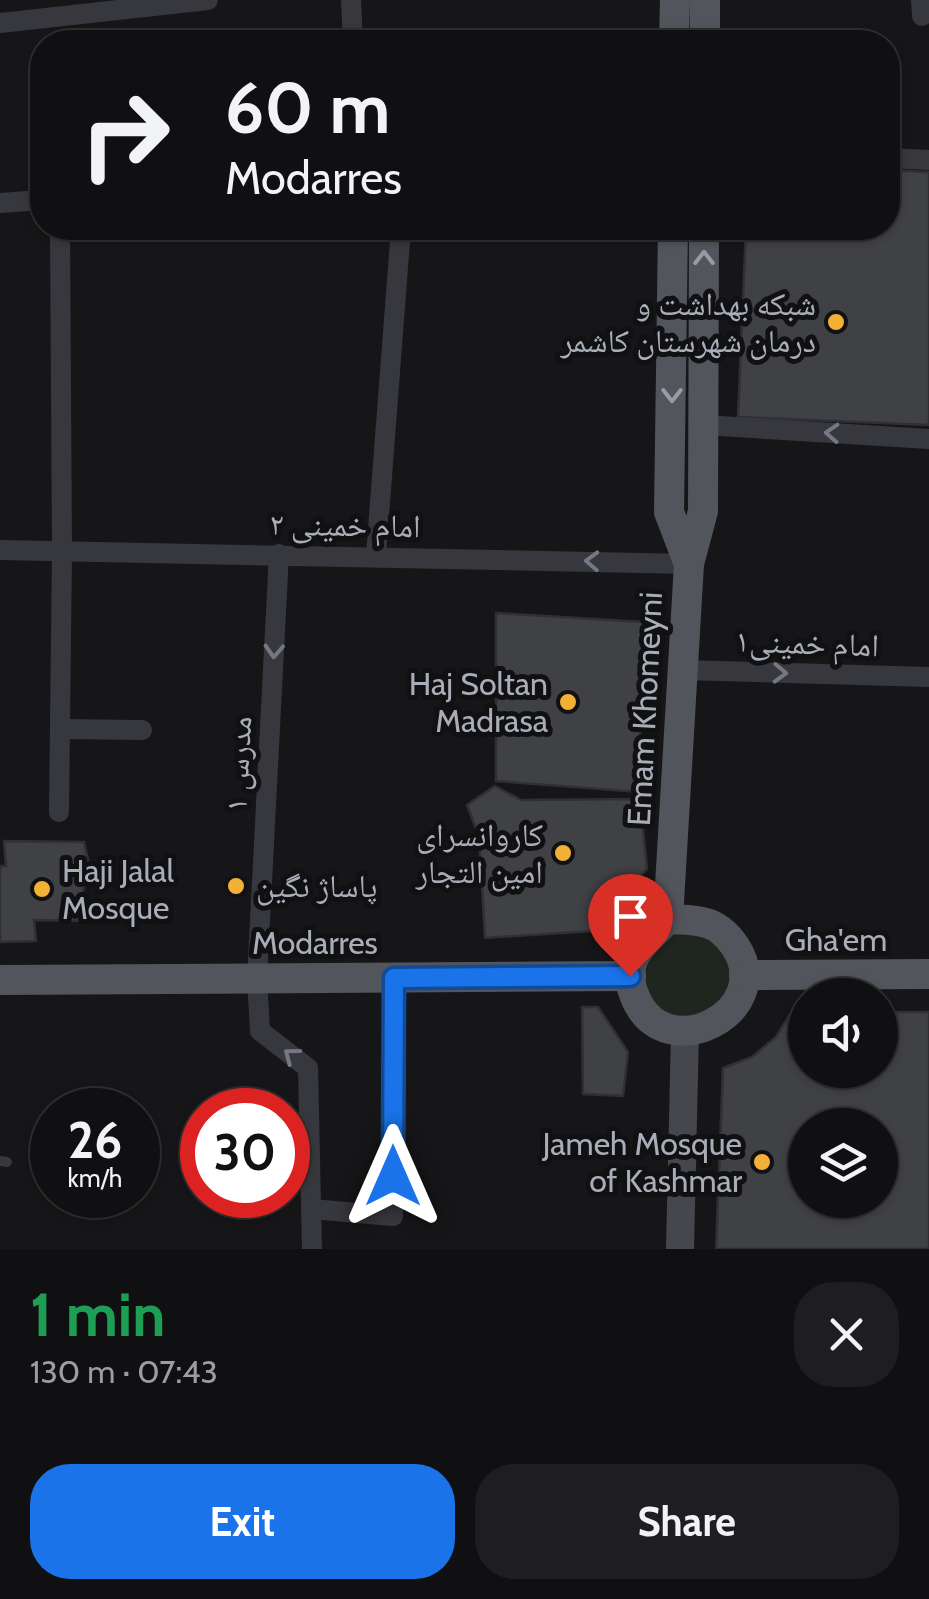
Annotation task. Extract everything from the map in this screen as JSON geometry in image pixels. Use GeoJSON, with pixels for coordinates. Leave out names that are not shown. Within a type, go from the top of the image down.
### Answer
{"type":"FeatureCollection","features":[{"type":"Feature","properties":{"kind":"main road"},"geometry":{"type":"LineString","coordinates":[[674,0],[674,30]]}},
{"type":"Feature","properties":{"kind":"main road"},"geometry":{"type":"LineString","coordinates":[[705,30],[706,0]]}},
{"type":"Feature","properties":{"kind":"main road","name":"Emam Khomeyni"},"geometry":{"type":"LineString","coordinates":[[673,240],[669,512],[689,564]]}},
{"type":"Feature","properties":{"kind":"main road","name":"Emam Khomeyni"},"geometry":{"type":"LineString","coordinates":[[668,919],[689,564],[703,510],[704,240]]}},
{"type":"Feature","properties":{"kind":"main road"},"geometry":{"type":"LineString","coordinates":[[668,919],[708,923],[727,935],[740,954],[744,975],[739,998],[727,1015],[709,1027],[685,1032],[665,1027],[648,1016],[635,997],[630,976],[635,953],[647,936],[668,919]]}},
{"type":"Feature","properties":{"kind":"main road","name":"Gha'em"},"geometry":{"type":"LineString","coordinates":[[744,975],[929,974]]}},
{"type":"Feature","properties":{"kind":"main road","name":"Modarres"},"geometry":{"type":"LineString","coordinates":[[0,980],[630,976]]}},
{"type":"Feature","properties":{"kind":"main road"},"geometry":{"type":"LineString","coordinates":[[680,1249],[685,1032]]}},
{"type":"Feature","properties":{"kind":"street"},"geometry":{"type":"LineString","coordinates":[[0,23],[208,0]]}},
{"type":"Feature","properties":{"kind":"street"},"geometry":{"type":"LineString","coordinates":[[351,0],[352,30]]}},
{"type":"Feature","properties":{"kind":"street"},"geometry":{"type":"LineString","coordinates":[[900,159],[929,160]]}},
{"type":"Feature","properties":{"kind":"street"},"geometry":{"type":"LineString","coordinates":[[0,203],[30,201]]}},
{"type":"Feature","properties":{"kind":"street"},"geometry":{"type":"LineString","coordinates":[[59,812],[60,240]]}},
{"type":"Feature","properties":{"kind":"street"},"geometry":{"type":"LineString","coordinates":[[376,555],[400,240]]}},
{"type":"Feature","properties":{"kind":"street"},"geometry":{"type":"LineString","coordinates":[[704,425],[929,438]]}},
{"type":"Feature","properties":{"kind":"street","name":"امام خمینی ۲"},"geometry":{"type":"LineString","coordinates":[[0,550],[689,564]]}},
{"type":"Feature","properties":{"kind":"street","name":"مدرس ۱"},"geometry":{"type":"LineString","coordinates":[[279,554],[257,978],[260,1032],[308,1068],[311,1209]]}},
{"type":"Feature","properties":{"kind":"street","name":"امام خمینی۱"},"geometry":{"type":"LineString","coordinates":[[683,670],[929,677]]}},
{"type":"Feature","properties":{"kind":"street"},"geometry":{"type":"LineString","coordinates":[[60,728],[142,730]]}},
{"type":"Feature","properties":{"kind":"street"},"geometry":{"type":"LineString","coordinates":[[312,1249],[311,1209],[393,1216],[394,978]]}},
{"type":"Feature","properties":{"kind":"shaded area"},"geometry":{"type":"Polygon","coordinates":[[[697,927],[734,958],[725,1005],[685,1023],[647,1000],[643,957],[665,932],[697,927]]]}},
{"type":"Feature","properties":{"kind":"building","name":"شبکه بهداشت و درمان شهرستان کاشمر"},"geometry":{"type":"Polygon","coordinates":[[[900,171],[929,172],[929,425],[738,417],[745,240],[900,240],[900,171]]]}},
{"type":"Feature","properties":{"kind":"building","name":"Haj Soltan Madrasa"},"geometry":{"type":"Polygon","coordinates":[[[496,613],[643,622],[639,792],[496,781],[496,613]]]}},
{"type":"Feature","properties":{"kind":"building","name":"کاروانسرای امین التجار"},"geometry":{"type":"Polygon","coordinates":[[[495,786],[521,800],[640,799],[647,869],[592,931],[485,938],[479,837],[467,805],[495,786]]]}},
{"type":"Feature","properties":{"kind":"building","name":"Haji Jalal Mosque"},"geometry":{"type":"Polygon","coordinates":[[[4,841],[84,842],[89,864],[83,892],[88,921],[34,920],[36,941],[0,942],[0,866],[6,866],[4,841]]]}},
{"type":"Feature","properties":{"kind":"building"},"geometry":{"type":"Polygon","coordinates":[[[582,1007],[598,1007],[628,1052],[623,1096],[583,1094],[582,1007]]]}},
{"type":"Feature","properties":{"kind":"building","name":"Jameh Mosque of Kashmar"},"geometry":{"type":"Polygon","coordinates":[[[898,1012],[929,1012],[929,1249],[716,1249],[723,1068],[752,1057],[776,1037],[788,1018],[788,1088],[898,1088],[898,1012]]]}},
{"type":"Feature","properties":{"kind":"place","name":"شبکه بهداشت و درمان شهرستان کاشمر"},"geometry":{"type":"Point","coordinates":[836,322]}},
{"type":"Feature","properties":{"kind":"place","name":"Haj Soltan Madrasa"},"geometry":{"type":"Point","coordinates":[568,702]}},
{"type":"Feature","properties":{"kind":"place","name":"کاروانسرای امین التجار"},"geometry":{"type":"Point","coordinates":[563,853]}},
{"type":"Feature","properties":{"kind":"place","name":"پاساژ نگین"},"geometry":{"type":"Point","coordinates":[236,886]}},
{"type":"Feature","properties":{"kind":"place","name":"Haji Jalal Mosque"},"geometry":{"type":"Point","coordinates":[42,889]}},
{"type":"Feature","properties":{"kind":"place","name":"Jameh Mosque of Kashmar"},"geometry":{"type":"Point","coordinates":[762,1162]}},
{"type":"Feature","properties":{"kind":"route"},"geometry":{"type":"LineString","coordinates":[[393,1176],[394,978],[630,976]]}}]}
